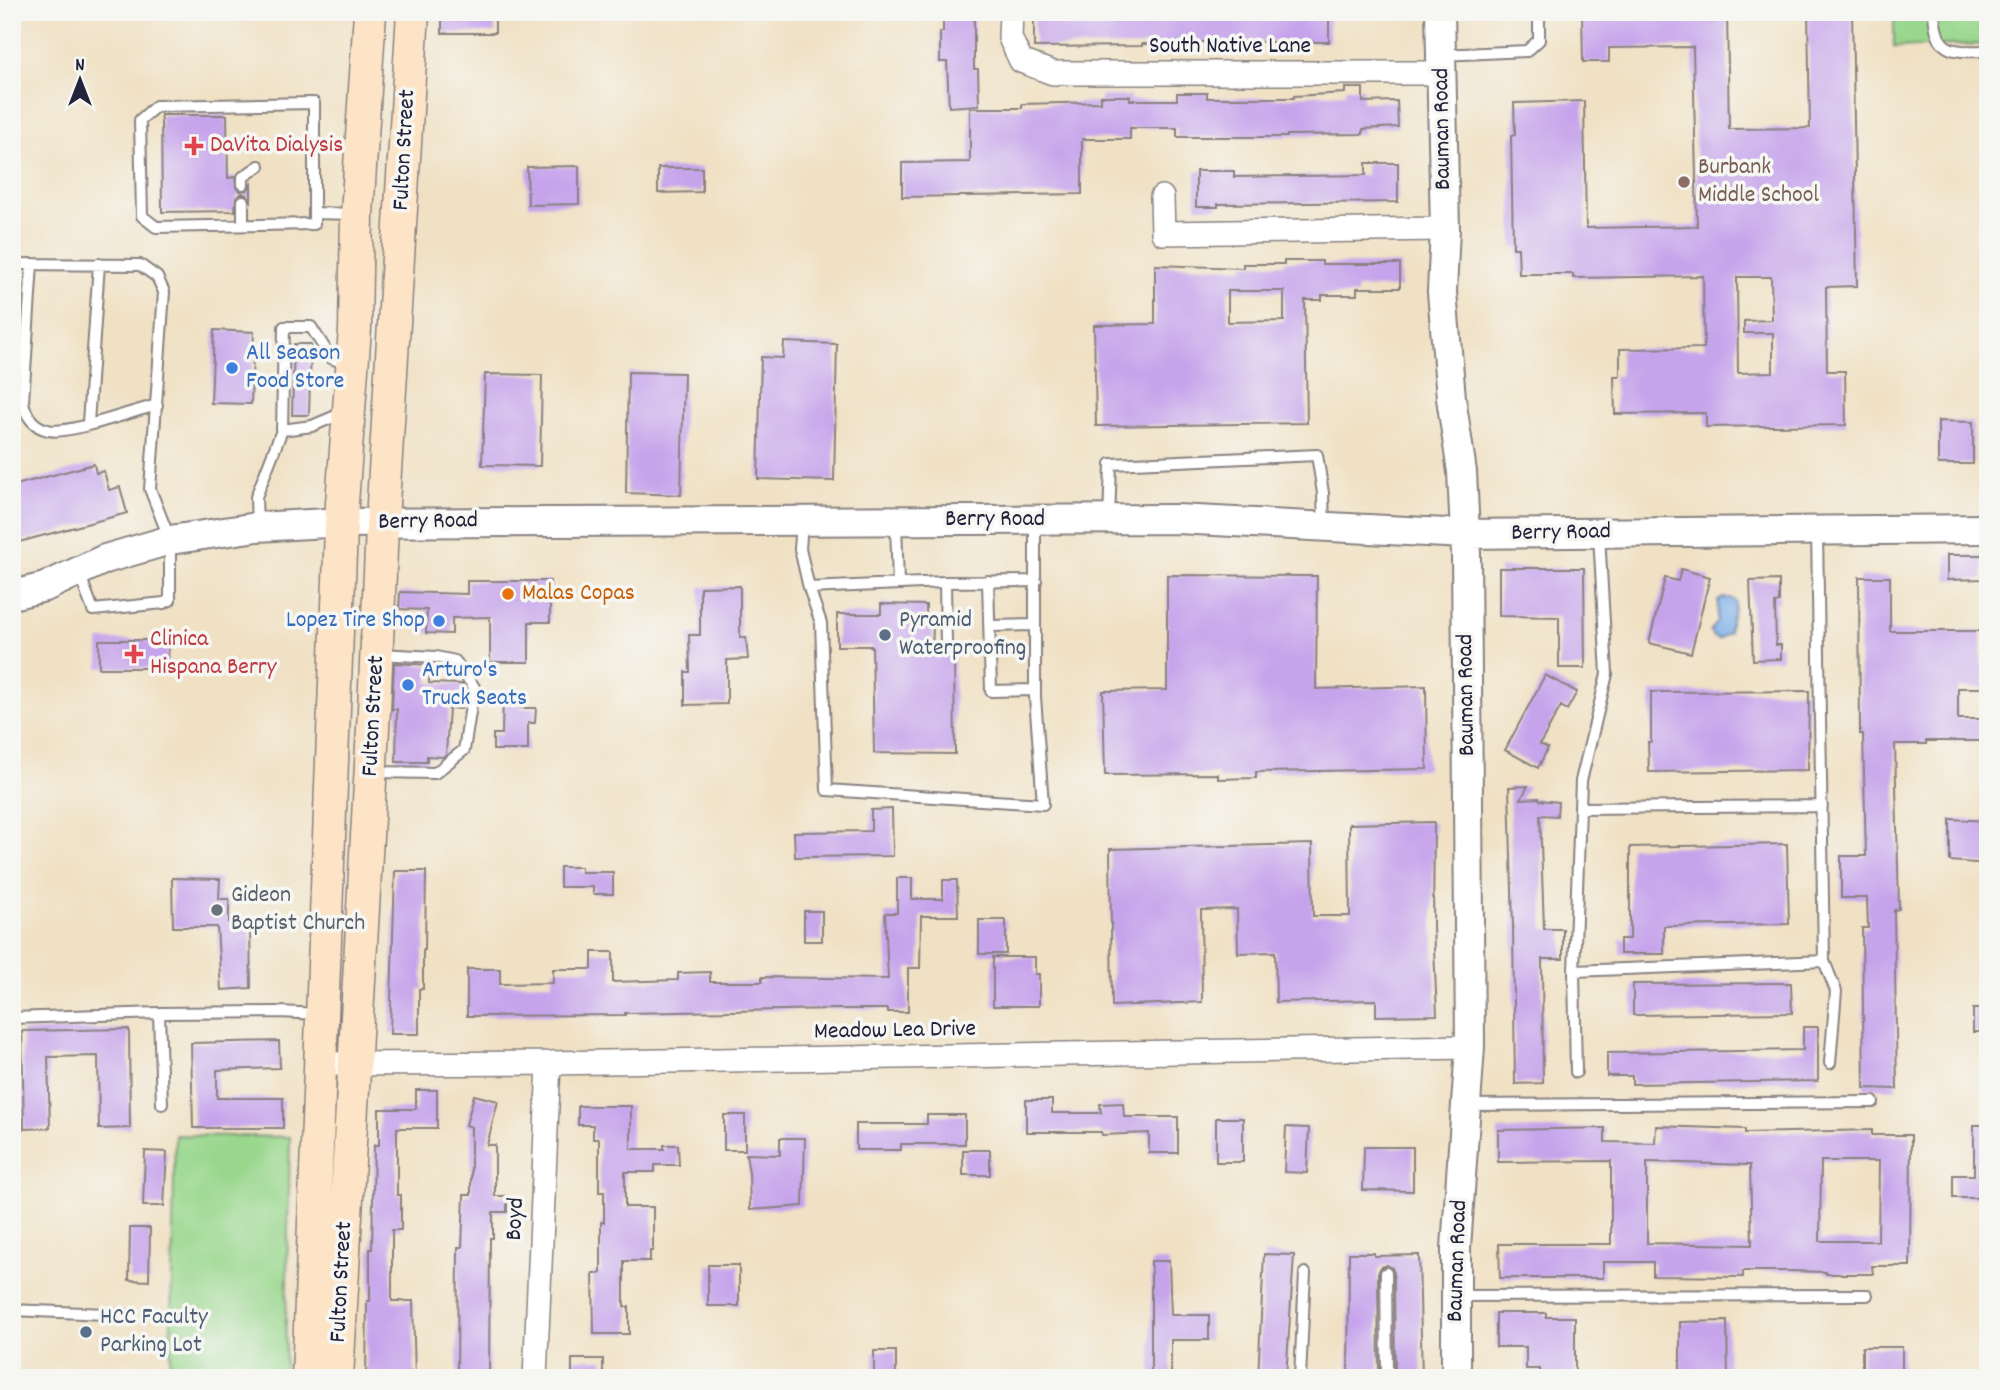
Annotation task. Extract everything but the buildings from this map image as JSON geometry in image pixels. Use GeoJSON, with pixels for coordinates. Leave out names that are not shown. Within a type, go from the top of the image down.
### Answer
{"type":"FeatureCollection","features":[{"type":"Feature","properties":{"kind":"main road","name":"Fulton Street"},"geometry":{"type":"LineString","coordinates":[[308,1378],[341,523],[370,12]]}},
{"type":"Feature","properties":{"kind":"main road","name":"Fulton Street"},"geometry":{"type":"LineString","coordinates":[[337,1378],[371,772],[382,523],[413,12]]}},
{"type":"Feature","properties":{"kind":"main road"},"geometry":{"type":"LineString","coordinates":[[357,214],[401,218]]}},
{"type":"Feature","properties":{"kind":"street","name":"South Native Lane"},"geometry":{"type":"LineString","coordinates":[[1011,12],[1010,38],[1021,61],[1052,73],[1391,73],[1441,64]]}},
{"type":"Feature","properties":{"kind":"street","name":"Bauman Road"},"geometry":{"type":"LineString","coordinates":[[1440,12],[1445,229],[1442,292],[1451,398],[1462,472],[1465,534],[1470,1047],[1456,1248],[1456,1378]]}},
{"type":"Feature","properties":{"kind":"street"},"geometry":{"type":"LineString","coordinates":[[1162,197],[1163,233],[1445,229]]}},
{"type":"Feature","properties":{"kind":"street","name":"Berry Road"},"geometry":{"type":"LineString","coordinates":[[12,595],[44,587],[105,559],[170,540],[257,527],[341,523],[1177,519],[1465,534],[1988,529]]}},
{"type":"Feature","properties":{"kind":"street","name":"Meadow Lea Drive"},"geometry":{"type":"LineString","coordinates":[[320,1064],[549,1063],[1470,1047]]}},
{"type":"Feature","properties":{"kind":"street","name":"Boyd"},"geometry":{"type":"LineString","coordinates":[[535,1378],[549,1063]]}},
{"type":"Feature","properties":{"kind":"lane"},"geometry":{"type":"LineString","coordinates":[[1441,64],[1527,51],[1539,40],[1539,12]]}},
{"type":"Feature","properties":{"kind":"lane"},"geometry":{"type":"LineString","coordinates":[[1934,12],[1935,28],[1940,42],[1947,49],[1958,52],[1988,51]]}},
{"type":"Feature","properties":{"kind":"lane"},"geometry":{"type":"LineString","coordinates":[[314,103],[314,213],[314,224],[156,227],[142,216],[140,120],[156,106],[314,103]]}},
{"type":"Feature","properties":{"kind":"lane"},"geometry":{"type":"LineString","coordinates":[[243,184],[243,177],[259,166]]}},
{"type":"Feature","properties":{"kind":"lane"},"geometry":{"type":"LineString","coordinates":[[243,201],[243,225]]}},
{"type":"Feature","properties":{"kind":"lane"},"geometry":{"type":"LineString","coordinates":[[314,213],[357,214]]}},
{"type":"Feature","properties":{"kind":"lane"},"geometry":{"type":"LineString","coordinates":[[12,264],[140,265],[152,272],[160,282],[164,299],[150,489],[170,540],[170,597],[166,602],[93,610],[79,572]]}},
{"type":"Feature","properties":{"kind":"lane"},"geometry":{"type":"LineString","coordinates":[[32,264],[25,409],[34,423],[46,430],[63,430],[156,405]]}},
{"type":"Feature","properties":{"kind":"lane"},"geometry":{"type":"LineString","coordinates":[[88,424],[99,264]]}},
{"type":"Feature","properties":{"kind":"lane"},"geometry":{"type":"LineString","coordinates":[[257,527],[256,497],[282,430],[284,327],[311,327],[331,358],[352,366]]}},
{"type":"Feature","properties":{"kind":"lane"},"geometry":{"type":"LineString","coordinates":[[282,430],[312,426],[349,411]]}},
{"type":"Feature","properties":{"kind":"lane"},"geometry":{"type":"LineString","coordinates":[[1109,519],[1111,464],[1317,455],[1323,493],[1324,527]]}},
{"type":"Feature","properties":{"kind":"lane"},"geometry":{"type":"LineString","coordinates":[[802,520],[800,548],[808,588],[821,623],[827,790],[1044,804],[1035,690],[1035,520]]}},
{"type":"Feature","properties":{"kind":"lane"},"geometry":{"type":"LineString","coordinates":[[896,520],[898,584]]}},
{"type":"Feature","properties":{"kind":"lane"},"geometry":{"type":"LineString","coordinates":[[1817,530],[1824,961],[1836,990],[1830,1063]]}},
{"type":"Feature","properties":{"kind":"lane"},"geometry":{"type":"LineString","coordinates":[[1576,1073],[1574,971],[1581,781],[1607,674],[1599,532]]}},
{"type":"Feature","properties":{"kind":"lane"},"geometry":{"type":"LineString","coordinates":[[988,581],[992,691],[1035,690]]}},
{"type":"Feature","properties":{"kind":"lane"},"geometry":{"type":"LineString","coordinates":[[808,588],[1036,581]]}},
{"type":"Feature","properties":{"kind":"lane"},"geometry":{"type":"LineString","coordinates":[[944,582],[946,644]]}},
{"type":"Feature","properties":{"kind":"lane"},"geometry":{"type":"LineString","coordinates":[[990,626],[1035,625]]}},
{"type":"Feature","properties":{"kind":"lane"},"geometry":{"type":"LineString","coordinates":[[371,772],[435,773],[464,750],[474,687],[456,661],[436,657],[377,654]]}},
{"type":"Feature","properties":{"kind":"lane"},"geometry":{"type":"LineString","coordinates":[[1580,808],[1822,806]]}},
{"type":"Feature","properties":{"kind":"lane"},"geometry":{"type":"LineString","coordinates":[[1574,971],[1824,961]]}},
{"type":"Feature","properties":{"kind":"lane"},"geometry":{"type":"LineString","coordinates":[[12,1018],[159,1013],[279,1012],[323,1015]]}},
{"type":"Feature","properties":{"kind":"lane"},"geometry":{"type":"LineString","coordinates":[[159,1013],[162,1104]]}},
{"type":"Feature","properties":{"kind":"lane"},"geometry":{"type":"LineString","coordinates":[[1466,1105],[1873,1102]]}},
{"type":"Feature","properties":{"kind":"lane"},"geometry":{"type":"LineString","coordinates":[[1300,1378],[1305,1273]]}},
{"type":"Feature","properties":{"kind":"lane"},"geometry":{"type":"LineString","coordinates":[[1386,1273],[1387,1378]]}},
{"type":"Feature","properties":{"kind":"lane"},"geometry":{"type":"LineString","coordinates":[[1455,1296],[1867,1294]]}},
{"type":"Feature","properties":{"kind":"lane"},"geometry":{"type":"LineString","coordinates":[[12,1310],[130,1315]]}},
{"type":"Feature","properties":{"kind":"green space"},"geometry":{"type":"Polygon","coordinates":[[[1894,12],[1988,12],[1988,44],[1894,47],[1894,12]]]}},
{"type":"Feature","properties":{"kind":"green space"},"geometry":{"type":"Polygon","coordinates":[[[175,1135],[290,1137],[285,1371],[170,1369],[175,1135]]]}},
{"type":"Feature","properties":{"kind":"water"},"geometry":{"type":"Polygon","coordinates":[[[1730,598],[1735,601],[1735,605],[1729,632],[1719,639],[1713,637],[1710,631],[1717,622],[1718,601],[1730,598]]]}},
{"type":"Feature","properties":{"kind":"place","name":"DaVita Dialysis"},"geometry":{"type":"Point","coordinates":[194,146]}},
{"type":"Feature","properties":{"kind":"place","name":"Burbank Middle School"},"geometry":{"type":"Point","coordinates":[1684,182]}},
{"type":"Feature","properties":{"kind":"place","name":"All Season Food Store"},"geometry":{"type":"Point","coordinates":[232,368]}},
{"type":"Feature","properties":{"kind":"place","name":"Malas Copas"},"geometry":{"type":"Point","coordinates":[508,594]}},
{"type":"Feature","properties":{"kind":"place","name":"Lopez Tire Shop"},"geometry":{"type":"Point","coordinates":[439,621]}},
{"type":"Feature","properties":{"kind":"place","name":"Pyramid Waterproofing"},"geometry":{"type":"Point","coordinates":[885,635]}},
{"type":"Feature","properties":{"kind":"place","name":"Clinica Hispana Berry"},"geometry":{"type":"Point","coordinates":[134,654]}},
{"type":"Feature","properties":{"kind":"place","name":"Arturo's Truck Seats"},"geometry":{"type":"Point","coordinates":[408,685]}},
{"type":"Feature","properties":{"kind":"place","name":"Gideon Baptist Church"},"geometry":{"type":"Point","coordinates":[217,910]}},
{"type":"Feature","properties":{"kind":"place","name":"HCC Faculty Parking Lot"},"geometry":{"type":"Point","coordinates":[86,1332]}}]}
